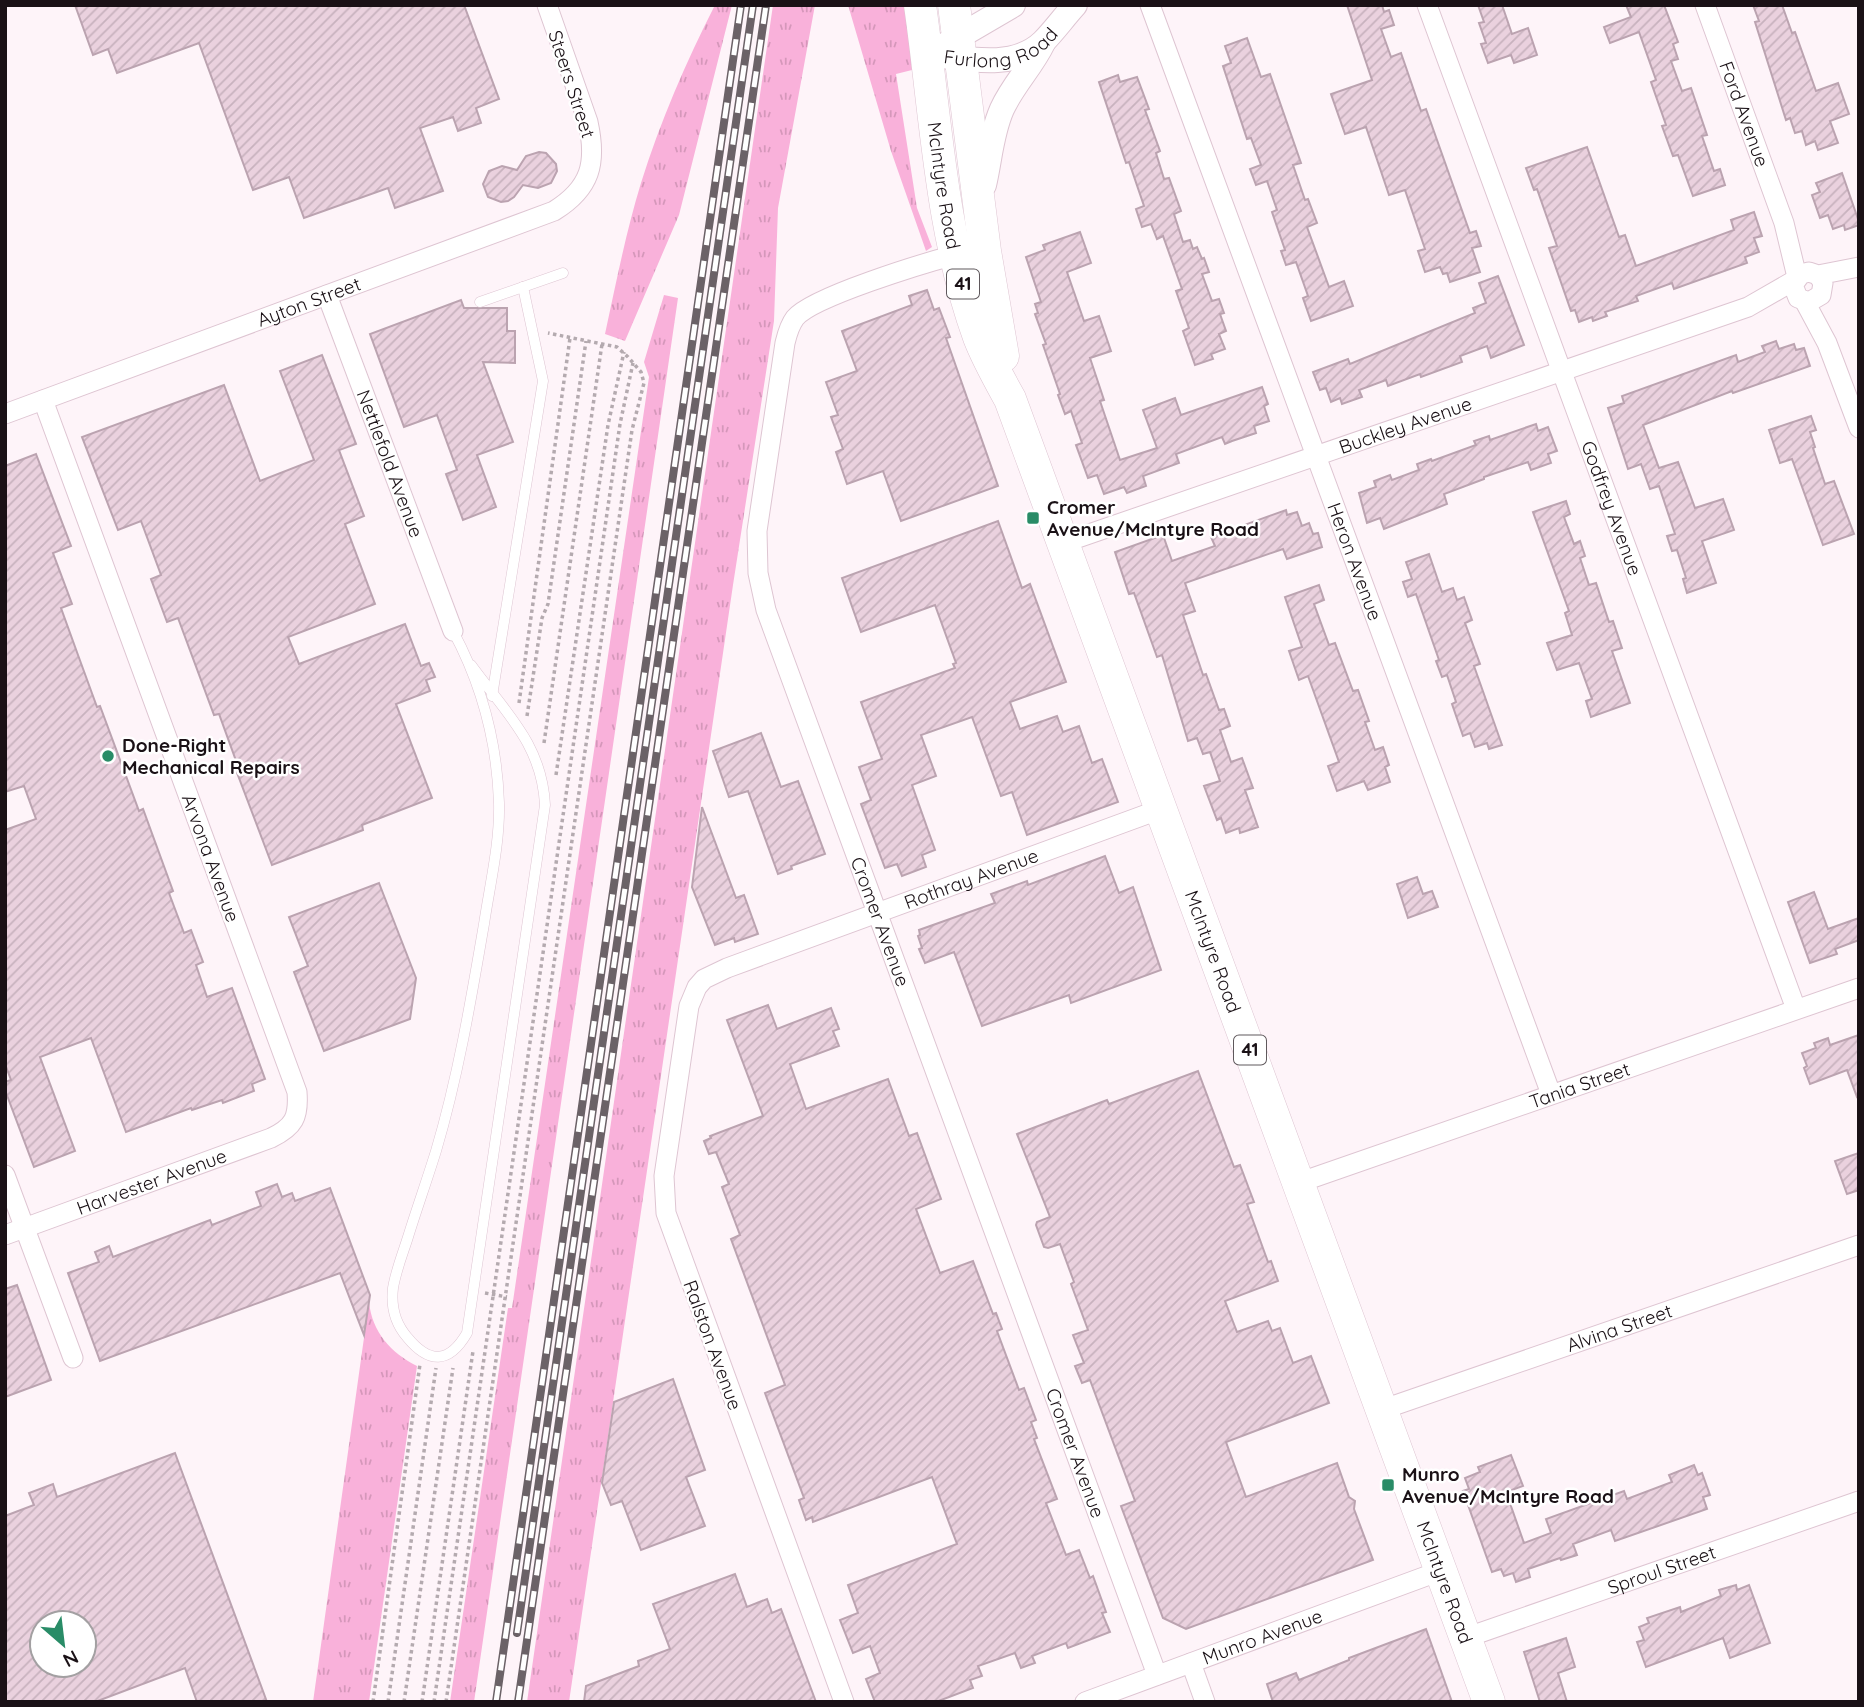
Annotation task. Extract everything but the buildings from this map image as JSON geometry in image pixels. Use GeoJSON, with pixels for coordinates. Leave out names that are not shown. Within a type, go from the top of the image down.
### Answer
{"type":"FeatureCollection","features":[{"type":"Feature","properties":{"kind":"main road","name":"McIntyre Road"},"geometry":{"type":"LineString","coordinates":[[920,5],[943,191],[955,255],[980,339],[1010,399],[1489,1702]]}},
{"type":"Feature","properties":{"kind":"main road","name":"McIntyre Road"},"geometry":{"type":"LineString","coordinates":[[954,5],[978,206],[1010,399]]}},
{"type":"Feature","properties":{"kind":"street","name":"Steers Street"},"geometry":{"type":"LineString","coordinates":[[547,5],[588,122],[593,164]]}},
{"type":"Feature","properties":{"kind":"street","name":"Furlong Road"},"geometry":{"type":"LineString","coordinates":[[927,54],[959,48],[1013,5]]}},
{"type":"Feature","properties":{"kind":"street","name":"Furlong Road"},"geometry":{"type":"LineString","coordinates":[[959,48],[991,61],[1013,58],[1043,43],[1075,5]]}},
{"type":"Feature","properties":{"kind":"street","name":"Heron Avenue"},"geometry":{"type":"LineString","coordinates":[[1138,5],[1159,30]]}},
{"type":"Feature","properties":{"kind":"street","name":"Heron Avenue"},"geometry":{"type":"LineString","coordinates":[[1150,5],[1550,1094]]}},
{"type":"Feature","properties":{"kind":"street","name":"Godfrey Avenue"},"geometry":{"type":"LineString","coordinates":[[1427,5],[1796,1009]]}},
{"type":"Feature","properties":{"kind":"street","name":"Ford Avenue"},"geometry":{"type":"LineString","coordinates":[[1705,5],[1859,428]]}},
{"type":"Feature","properties":{"kind":"street"},"geometry":{"type":"LineString","coordinates":[[978,206],[1000,114],[1043,43]]}},
{"type":"Feature","properties":{"kind":"street","name":"Ayton Street"},"geometry":{"type":"LineString","coordinates":[[5,414],[554,211],[570,201],[584,184],[593,164]]}},
{"type":"Feature","properties":{"kind":"street","name":"Cromer Avenue"},"geometry":{"type":"LineString","coordinates":[[955,255],[830,297],[803,311],[794,319],[785,344],[757,531],[758,573],[766,610],[1157,1675]]}},
{"type":"Feature","properties":{"kind":"street","name":"Buckley Avenue"},"geometry":{"type":"LineString","coordinates":[[1809,287],[1859,267]]}},
{"type":"Feature","properties":{"kind":"street","name":"Buckley Avenue"},"geometry":{"type":"LineString","coordinates":[[1063,543],[1748,307],[1859,273]]}},
{"type":"Feature","properties":{"kind":"street","name":"Nettlefold Avenue"},"geometry":{"type":"LineString","coordinates":[[327,295],[453,631]]}},
{"type":"Feature","properties":{"kind":"street","name":"Arvona Avenue"},"geometry":{"type":"LineString","coordinates":[[43,400],[297,1092],[298,1109],[294,1120]]}},
{"type":"Feature","properties":{"kind":"street","name":"Rothray Avenue"},"geometry":{"type":"LineString","coordinates":[[704,979],[727,968],[1161,808]]}},
{"type":"Feature","properties":{"kind":"street","name":"Ralston Avenue"},"geometry":{"type":"LineString","coordinates":[[704,979],[692,996],[681,1053],[664,1176],[666,1213],[844,1702]]}},
{"type":"Feature","properties":{"kind":"street","name":"Tania Street"},"geometry":{"type":"LineString","coordinates":[[1298,1182],[1859,988]]}},
{"type":"Feature","properties":{"kind":"street","name":"Harvester Avenue"},"geometry":{"type":"LineString","coordinates":[[5,1236],[271,1138],[284,1131],[294,1120]]}},
{"type":"Feature","properties":{"kind":"street"},"geometry":{"type":"LineString","coordinates":[[5,1175],[73,1358]]}},
{"type":"Feature","properties":{"kind":"street","name":"Alvina Street"},"geometry":{"type":"LineString","coordinates":[[1381,1410],[1859,1245]]}},
{"type":"Feature","properties":{"kind":"street","name":"Sproul Street"},"geometry":{"type":"LineString","coordinates":[[1465,1638],[1859,1501]]}},
{"type":"Feature","properties":{"kind":"street","name":"Munro Avenue"},"geometry":{"type":"LineString","coordinates":[[1085,1702],[1440,1571]]}},
{"type":"Feature","properties":{"kind":"street"},"geometry":{"type":"LineString","coordinates":[[1191,1663],[1205,1702]]}},
{"type":"Feature","properties":{"kind":"lane"},"geometry":{"type":"LineString","coordinates":[[480,302],[563,273]]}},
{"type":"Feature","properties":{"kind":"lane"},"geometry":{"type":"LineString","coordinates":[[453,631],[489,698],[516,722],[525,735],[544,787],[545,806],[467,1333],[448,1355],[429,1357],[402,1332],[392,1303],[398,1268],[450,1101],[461,1054],[492,873],[499,804],[489,698],[543,381],[523,287]]}},
{"type":"Feature","properties":{"kind":"path"},"geometry":{"type":"LineString","coordinates":[[446,1702],[632,430],[644,383],[641,372],[617,347],[532,330]]}},
{"type":"Feature","properties":{"kind":"path"},"geometry":{"type":"LineString","coordinates":[[516,722],[570,338]]}},
{"type":"Feature","properties":{"kind":"path"},"geometry":{"type":"LineString","coordinates":[[525,735],[542,618],[548,604],[586,341]]}},
{"type":"Feature","properties":{"kind":"path"},"geometry":{"type":"LineString","coordinates":[[540,773],[602,344]]}},
{"type":"Feature","properties":{"kind":"path"},"geometry":{"type":"LineString","coordinates":[[434,1702],[620,424],[633,363]]}},
{"type":"Feature","properties":{"kind":"path"},"geometry":{"type":"LineString","coordinates":[[481,1293],[507,1297]]}},
{"type":"Feature","properties":{"kind":"path"},"geometry":{"type":"LineString","coordinates":[[404,1702],[456,1348]]}},
{"type":"Feature","properties":{"kind":"path"},"geometry":{"type":"LineString","coordinates":[[373,1702],[422,1353]]}},
{"type":"Feature","properties":{"kind":"path"},"geometry":{"type":"LineString","coordinates":[[388,1702],[438,1357]]}},
{"type":"Feature","properties":{"kind":"green space"},"geometry":{"type":"Polygon","coordinates":[[[715,5],[732,5],[679,215],[625,341],[605,334],[631,220],[648,160],[665,115],[715,5]]]}},
{"type":"Feature","properties":{"kind":"green space"},"geometry":{"type":"Polygon","coordinates":[[[773,5],[815,5],[778,208],[774,321],[569,1702],[527,1702],[773,5]]]}},
{"type":"Feature","properties":{"kind":"green space"},"geometry":{"type":"Polygon","coordinates":[[[848,5],[909,5],[912,70],[896,74],[917,208],[932,247],[926,251],[891,151],[848,5]]]}},
{"type":"Feature","properties":{"kind":"green space"},"geometry":{"type":"Polygon","coordinates":[[[664,295],[678,298],[474,1702],[450,1702],[508,1308],[512,1308],[649,377],[644,362],[664,295]]]}},
{"type":"Feature","properties":{"kind":"green space"},"geometry":{"type":"Polygon","coordinates":[[[369,1302],[374,1323],[384,1340],[399,1355],[417,1366],[369,1702],[313,1702],[369,1302]]]}},
{"type":"Feature","properties":{"kind":"railway"},"geometry":{"type":"LineString","coordinates":[[496,1702],[741,5]]}},
{"type":"Feature","properties":{"kind":"railway"},"geometry":{"type":"LineString","coordinates":[[517,1633],[753,5]]}},
{"type":"Feature","properties":{"kind":"railway"},"geometry":{"type":"LineString","coordinates":[[518,1702],[766,5]]}},
{"type":"Feature","properties":{"kind":"place","name":"Cromer Avenue/McIntyre Road"},"geometry":{"type":"Point","coordinates":[1033,518]}},
{"type":"Feature","properties":{"kind":"place","name":"Done-Right Mechanical Repairs"},"geometry":{"type":"Point","coordinates":[108,756]}},
{"type":"Feature","properties":{"kind":"place","name":"Munro Avenue/McIntyre Road"},"geometry":{"type":"Point","coordinates":[1388,1485]}}]}
